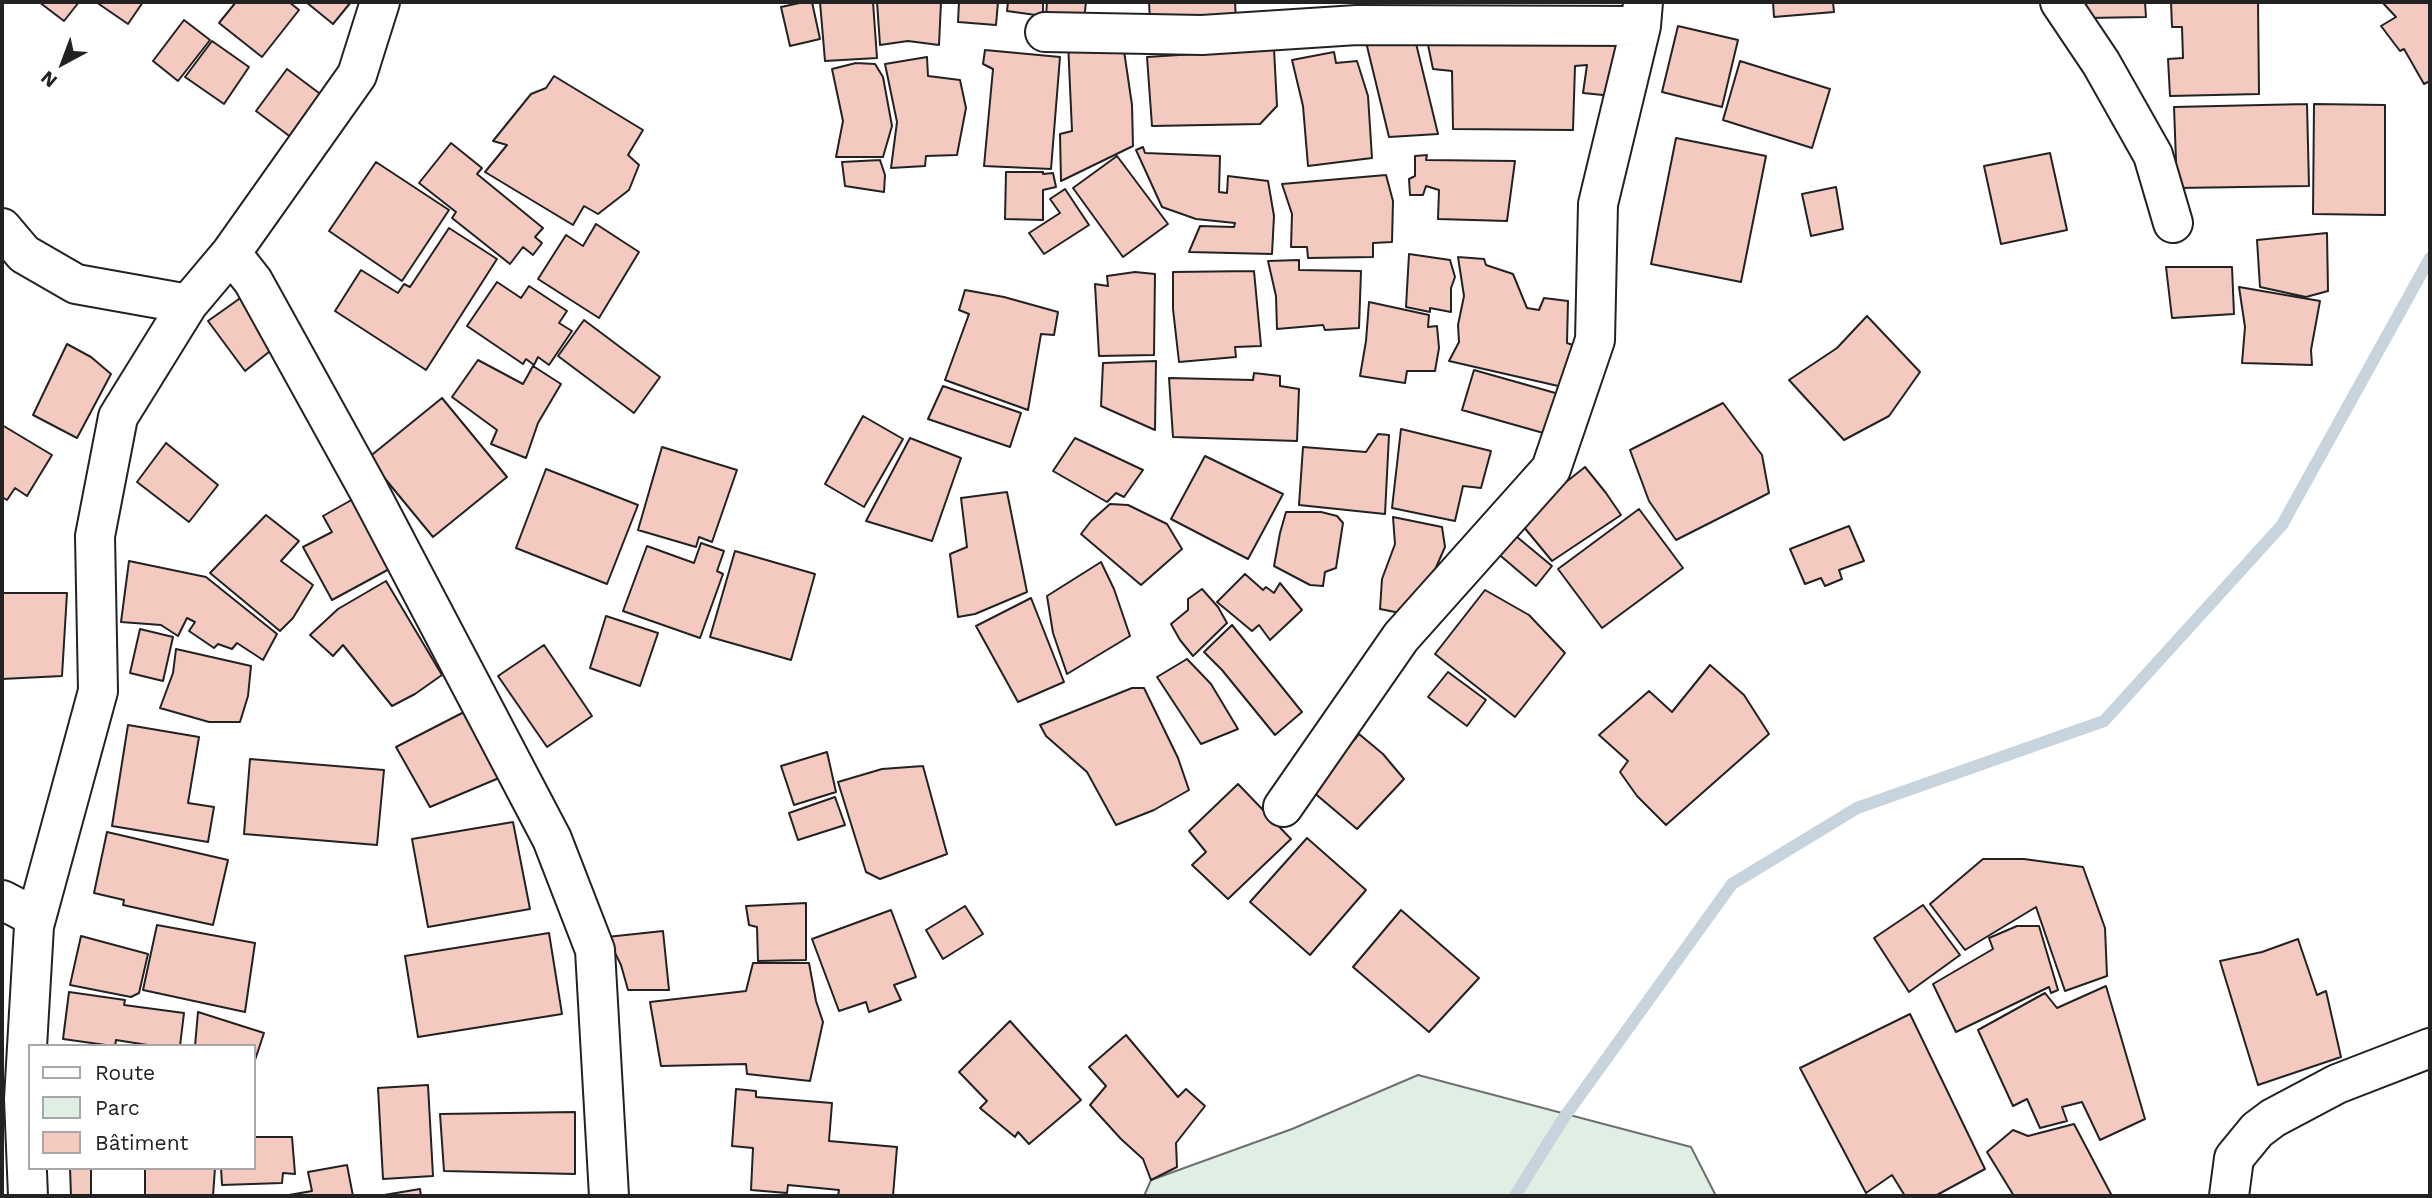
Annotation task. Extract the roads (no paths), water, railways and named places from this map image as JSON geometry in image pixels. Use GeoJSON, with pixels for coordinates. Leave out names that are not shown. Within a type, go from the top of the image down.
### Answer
{"type":"FeatureCollection","features":[{"type":"Feature","properties":{"kind":"street"},"geometry":{"type":"LineString","coordinates":[[28,1196],[24,1099],[34,926],[97,691],[95,536],[118,417],[188,304],[231,253],[357,75],[380,2]]}},
{"type":"Feature","properties":{"kind":"street"},"geometry":{"type":"LineString","coordinates":[[2060,2],[2101,63],[2153,155],[2173,223]]}},
{"type":"Feature","properties":{"kind":"street"},"geometry":{"type":"LineString","coordinates":[[1045,32],[1202,35],[1357,25],[1642,14],[1598,204],[1595,340],[1551,469],[1401,637],[1283,807]]}},
{"type":"Feature","properties":{"kind":"street"},"geometry":{"type":"LineString","coordinates":[[2,228],[24,254],[76,284],[188,304]]}},
{"type":"Feature","properties":{"kind":"street"},"geometry":{"type":"LineString","coordinates":[[231,253],[253,281],[362,478],[552,839],[595,950],[609,1196]]}},
{"type":"Feature","properties":{"kind":"street"},"geometry":{"type":"LineString","coordinates":[[2,901],[31,915],[34,926]]}},
{"type":"Feature","properties":{"kind":"street"},"geometry":{"type":"LineString","coordinates":[[2229,1196],[2234,1157],[2265,1124],[2337,1084],[2430,1048]]}},
{"type":"Feature","properties":{"kind":"waterway"},"geometry":{"type":"LineString","coordinates":[[1515,1196],[1563,1119],[1732,884],[1857,808],[2104,721],[2282,525],[2430,258]]}}]}
